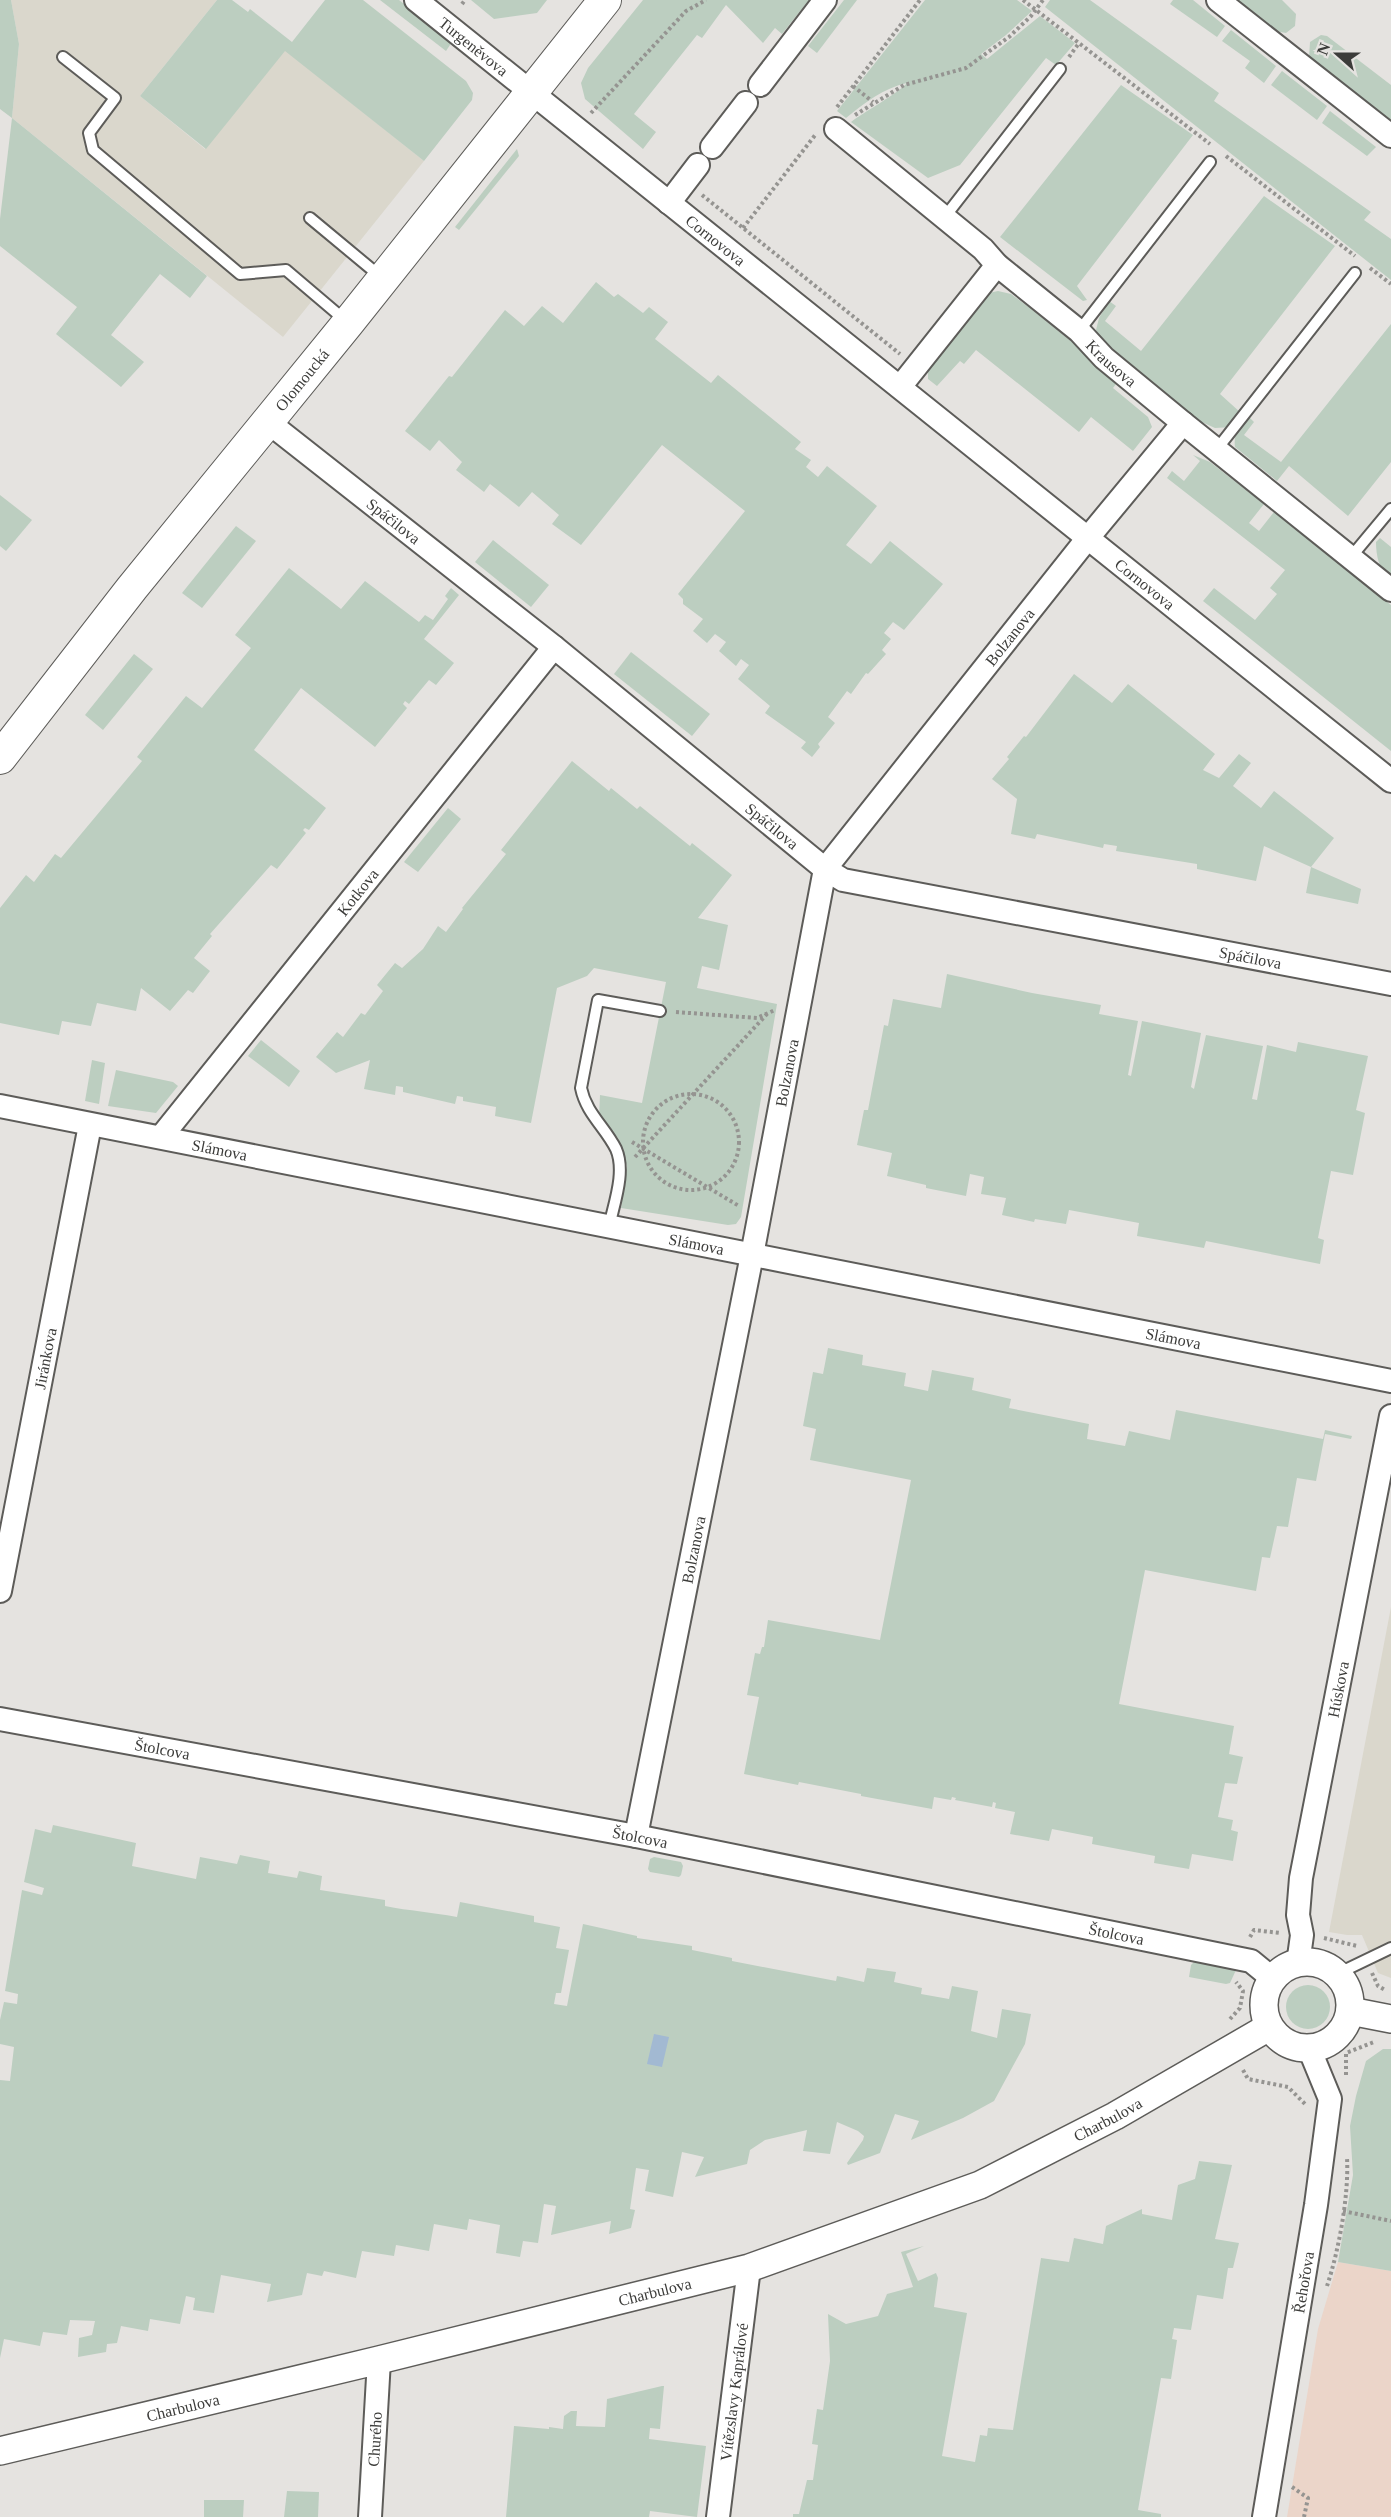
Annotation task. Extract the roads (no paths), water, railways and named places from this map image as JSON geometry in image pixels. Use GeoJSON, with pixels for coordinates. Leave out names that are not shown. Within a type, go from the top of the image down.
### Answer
{"type":"FeatureCollection","features":[{"type":"Feature","properties":{"kind":"main road","name":"Olomoucká"},"geometry":{"type":"LineString","coordinates":[[0,758],[132,588],[384,279],[605,0]]}},
{"type":"Feature","properties":{"kind":"street","name":"Turgeněvova"},"geometry":{"type":"LineString","coordinates":[[416,0],[531,93]]}},
{"type":"Feature","properties":{"kind":"street"},"geometry":{"type":"LineString","coordinates":[[760,85],[825,0]]}},
{"type":"Feature","properties":{"kind":"street"},"geometry":{"type":"LineString","coordinates":[[1218,0],[1391,136]]}},
{"type":"Feature","properties":{"kind":"street","name":"Cornovova"},"geometry":{"type":"LineString","coordinates":[[531,93],[1391,781]]}},
{"type":"Feature","properties":{"kind":"street"},"geometry":{"type":"LineString","coordinates":[[712,147],[746,103]]}},
{"type":"Feature","properties":{"kind":"street","name":"Krausova"},"geometry":{"type":"LineString","coordinates":[[836,129],[983,249],[997,265],[1079,331],[1104,357],[1183,423],[1391,590]]}},
{"type":"Feature","properties":{"kind":"street"},"geometry":{"type":"LineString","coordinates":[[669,203],[692,173]]}},
{"type":"Feature","properties":{"kind":"street"},"geometry":{"type":"LineString","coordinates":[[900,387],[997,265]]}},
{"type":"Feature","properties":{"kind":"street","name":"Spáčilova"},"geometry":{"type":"LineString","coordinates":[[268,422],[554,647],[825,869],[843,880],[1391,984]]}},
{"type":"Feature","properties":{"kind":"street","name":"Bolzanova"},"geometry":{"type":"LineString","coordinates":[[636,1836],[752,1255],[825,869],[1087,539],[1183,423]]}},
{"type":"Feature","properties":{"kind":"street","name":"Kotkova"},"geometry":{"type":"LineString","coordinates":[[161,1137],[554,647]]}},
{"type":"Feature","properties":{"kind":"street","name":"Slámova"},"geometry":{"type":"LineString","coordinates":[[0,1106],[1391,1381]]}},
{"type":"Feature","properties":{"kind":"street","name":"Jiránkova"},"geometry":{"type":"LineString","coordinates":[[0,1591],[90,1125]]}},
{"type":"Feature","properties":{"kind":"street","name":"Húskova"},"geometry":{"type":"LineString","coordinates":[[1298,1964],[1302,1935],[1298,1915],[1301,1878],[1391,1416]]}},
{"type":"Feature","properties":{"kind":"street","name":"Štolcova"},"geometry":{"type":"LineString","coordinates":[[0,1719],[636,1836],[1251,1962],[1273,1979]]}},
{"type":"Feature","properties":{"kind":"street"},"geometry":{"type":"LineString","coordinates":[[1298,1964],[1319,1964],[1337,1974],[1344,1983],[1349,1997],[1350,2011],[1347,2023],[1340,2033],[1321,2046],[1296,2047],[1285,2042],[1269,2027],[1265,2001],[1273,1979],[1284,1969],[1298,1964]]}},
{"type":"Feature","properties":{"kind":"street"},"geometry":{"type":"LineString","coordinates":[[1350,2011],[1386,2031]]}},
{"type":"Feature","properties":{"kind":"street","name":"Charbulova"},"geometry":{"type":"LineString","coordinates":[[0,2451],[749,2268],[980,2185],[1123,2112],[1269,2027]]}},
{"type":"Feature","properties":{"kind":"street","name":"Řehořova"},"geometry":{"type":"LineString","coordinates":[[1264,2517],[1316,2205],[1330,2099],[1309,2048]]}},
{"type":"Feature","properties":{"kind":"street","name":"Vítězslavy Kaprálové"},"geometry":{"type":"LineString","coordinates":[[718,2517],[749,2268]]}},
{"type":"Feature","properties":{"kind":"street","name":"Churého"},"geometry":{"type":"LineString","coordinates":[[370,2517],[379,2360]]}},
{"type":"Feature","properties":{"kind":"lane"},"geometry":{"type":"LineString","coordinates":[[63,57],[115,98],[89,133],[93,150],[240,274],[286,270],[348,323]]}},
{"type":"Feature","properties":{"kind":"lane"},"geometry":{"type":"LineString","coordinates":[[944,218],[1060,69]]}},
{"type":"Feature","properties":{"kind":"lane"},"geometry":{"type":"LineString","coordinates":[[1079,331],[1210,162]]}},
{"type":"Feature","properties":{"kind":"lane"},"geometry":{"type":"LineString","coordinates":[[310,218],[384,279]]}},
{"type":"Feature","properties":{"kind":"lane"},"geometry":{"type":"LineString","coordinates":[[1217,449],[1355,273]]}},
{"type":"Feature","properties":{"kind":"lane"},"geometry":{"type":"LineString","coordinates":[[1351,557],[1391,508]]}},
{"type":"Feature","properties":{"kind":"lane"},"geometry":{"type":"LineString","coordinates":[[609,1227],[620,1172],[615,1149],[584,1102],[581,1088],[598,1000],[660,1011]]}},
{"type":"Feature","properties":{"kind":"lane"},"geometry":{"type":"LineString","coordinates":[[1337,1974],[1391,1948]]}},
{"type":"Feature","properties":{"kind":"water"},"geometry":{"type":"Polygon","coordinates":[[[654,2034],[669,2037],[662,2067],[647,2064],[654,2034]]]}}]}
